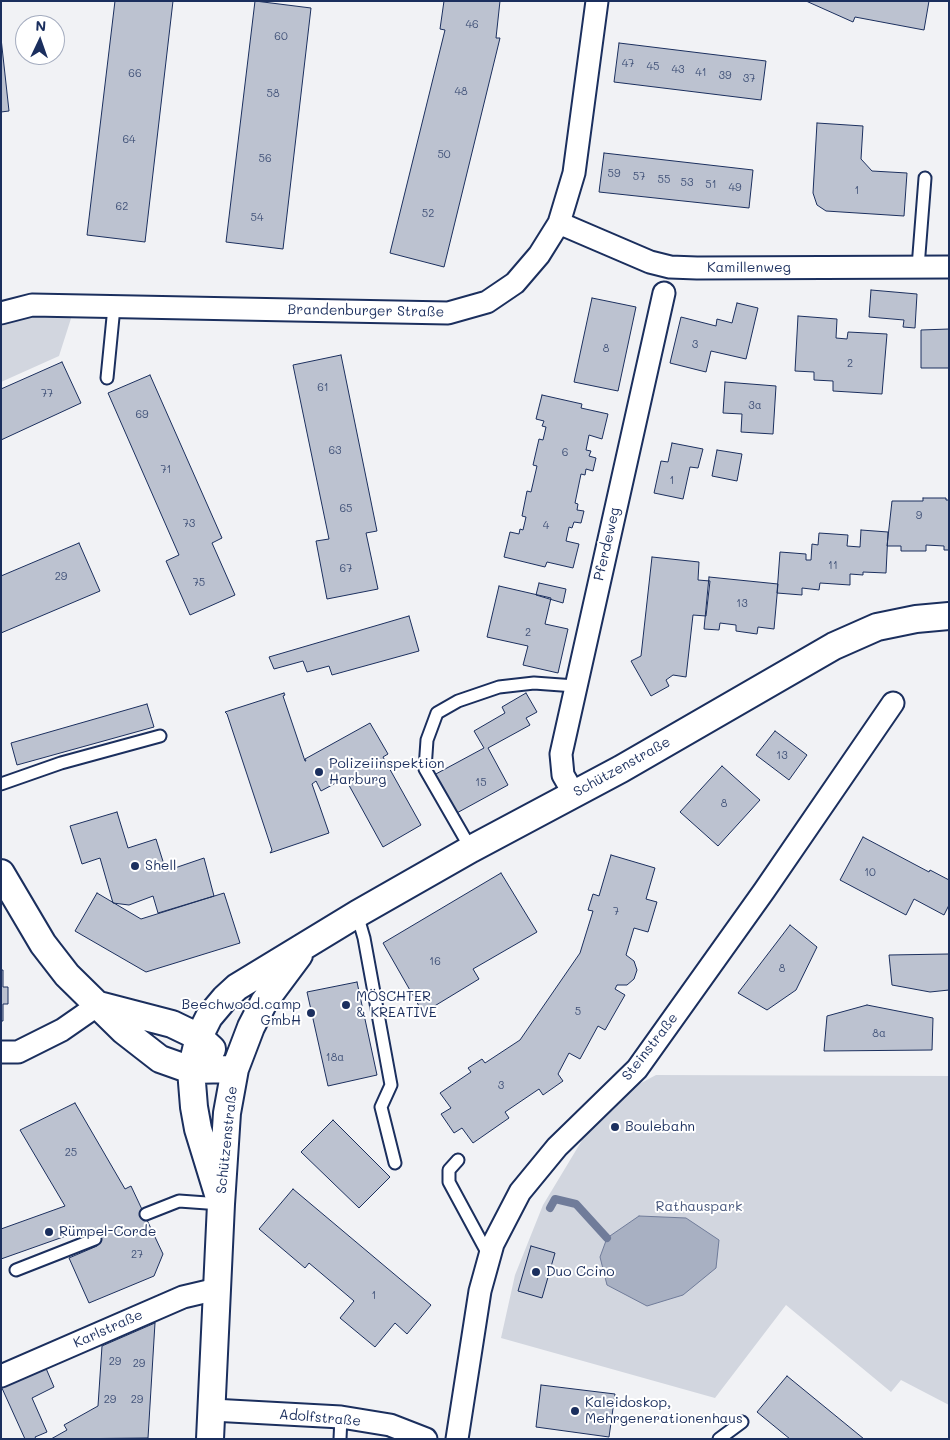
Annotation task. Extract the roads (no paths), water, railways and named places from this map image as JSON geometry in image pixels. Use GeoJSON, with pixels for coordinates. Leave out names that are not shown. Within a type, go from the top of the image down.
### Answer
{"type":"FeatureCollection","features":[{"type":"Feature","properties":{"kind":"street","name":"Brandenburger Straße"},"geometry":{"type":"LineString","coordinates":[[1,313],[32,306],[448,313],[487,302],[515,283],[539,255],[559,223],[574,173],[597,1]]}},
{"type":"Feature","properties":{"kind":"street","name":"Kamillenweg"},"geometry":{"type":"LineString","coordinates":[[559,223],[650,262],[670,267],[949,267]]}},
{"type":"Feature","properties":{"kind":"street","name":"Pferdeweg"},"geometry":{"type":"LineString","coordinates":[[574,794],[563,775],[561,754],[664,294]]}},
{"type":"Feature","properties":{"kind":"street","name":"Schützenstraße"},"geometry":{"type":"LineString","coordinates":[[221,1204],[198,1129],[191,1070],[199,1037],[209,1017],[225,998],[237,988],[357,914],[470,849],[574,794],[834,646],[878,627],[916,619],[949,616]]}},
{"type":"Feature","properties":{"kind":"street","name":"Steinstraße"},"geometry":{"type":"LineString","coordinates":[[457,1439],[480,1291],[493,1244],[520,1192],[558,1147],[637,1069],[764,891],[893,703]]}},
{"type":"Feature","properties":{"kind":"street"},"geometry":{"type":"LineString","coordinates":[[1,873],[42,944],[66,976],[124,1031],[160,1059],[191,1070],[235,1069]]}},
{"type":"Feature","properties":{"kind":"street","name":"Schützenstraße"},"geometry":{"type":"LineString","coordinates":[[210,1439],[227,1113],[235,1069],[251,1027],[264,1002],[305,946]]}},
{"type":"Feature","properties":{"kind":"street"},"geometry":{"type":"LineString","coordinates":[[1,1052],[18,1052],[62,1030],[98,1005],[172,1024],[199,1037],[235,1069]]}},
{"type":"Feature","properties":{"kind":"street","name":"Karlstraße"},"geometry":{"type":"LineString","coordinates":[[1,1376],[183,1297],[217,1289]]}},
{"type":"Feature","properties":{"kind":"street","name":"Adolfstraße"},"geometry":{"type":"LineString","coordinates":[[212,1410],[341,1417],[390,1425],[426,1439]]}},
{"type":"Feature","properties":{"kind":"lane"},"geometry":{"type":"LineString","coordinates":[[918,267],[925,178]]}},
{"type":"Feature","properties":{"kind":"lane"},"geometry":{"type":"LineString","coordinates":[[106,378],[114,307]]}},
{"type":"Feature","properties":{"kind":"lane"},"geometry":{"type":"LineString","coordinates":[[470,849],[426,769],[427,740],[437,713],[458,701],[499,687],[534,683],[575,686]]}},
{"type":"Feature","properties":{"kind":"lane"},"geometry":{"type":"LineString","coordinates":[[1,784],[61,763],[160,736]]}},
{"type":"Feature","properties":{"kind":"lane"},"geometry":{"type":"LineString","coordinates":[[357,914],[364,938],[390,1085],[381,1107],[395,1163]]}},
{"type":"Feature","properties":{"kind":"lane"},"geometry":{"type":"LineString","coordinates":[[458,1160],[449,1170],[449,1182],[489,1256]]}},
{"type":"Feature","properties":{"kind":"lane"},"geometry":{"type":"LineString","coordinates":[[146,1214],[180,1201],[221,1204]]}},
{"type":"Feature","properties":{"kind":"lane"},"geometry":{"type":"LineString","coordinates":[[16,1270],[95,1239]]}},
{"type":"Feature","properties":{"kind":"lane"},"geometry":{"type":"LineString","coordinates":[[340,1439],[341,1417]]}},
{"type":"Feature","properties":{"kind":"lane"},"geometry":{"type":"LineString","coordinates":[[719,1439],[742,1422]]}},
{"type":"Feature","properties":{"kind":"water"},"geometry":{"type":"Polygon","coordinates":[[[639,1216],[686,1218],[719,1240],[716,1268],[683,1295],[647,1306],[607,1285],[600,1257],[607,1238],[639,1216]]]}},
{"type":"Feature","properties":{"kind":"waterway"},"geometry":{"type":"LineString","coordinates":[[550,1208],[555,1199],[576,1204],[607,1238]]}},
{"type":"Feature","properties":{"kind":"place","name":"Polizeiinspektion Harburg"},"geometry":{"type":"Point","coordinates":[319,772]}},
{"type":"Feature","properties":{"kind":"place","name":"Shell"},"geometry":{"type":"Point","coordinates":[135,866]}},
{"type":"Feature","properties":{"kind":"place","name":"MÖSCHTER & KREATIVE"},"geometry":{"type":"Point","coordinates":[346,1005]}},
{"type":"Feature","properties":{"kind":"place","name":"Beechwood.camp GmbH"},"geometry":{"type":"Point","coordinates":[311,1013]}},
{"type":"Feature","properties":{"kind":"place","name":"Boulebahn"},"geometry":{"type":"Point","coordinates":[615,1127]}},
{"type":"Feature","properties":{"kind":"place","name":"Rümpel-Corde"},"geometry":{"type":"Point","coordinates":[49,1232]}},
{"type":"Feature","properties":{"kind":"place","name":"Duo Ccino"},"geometry":{"type":"Point","coordinates":[536,1272]}},
{"type":"Feature","properties":{"kind":"place","name":"Kaleidoskop, Mehrgenerationenhaus"},"geometry":{"type":"Point","coordinates":[575,1411]}},
{"type":"Feature","properties":{"kind":"park label","name":"Rathauspark"},"geometry":{"type":"Point","coordinates":[699,1207]}}]}
